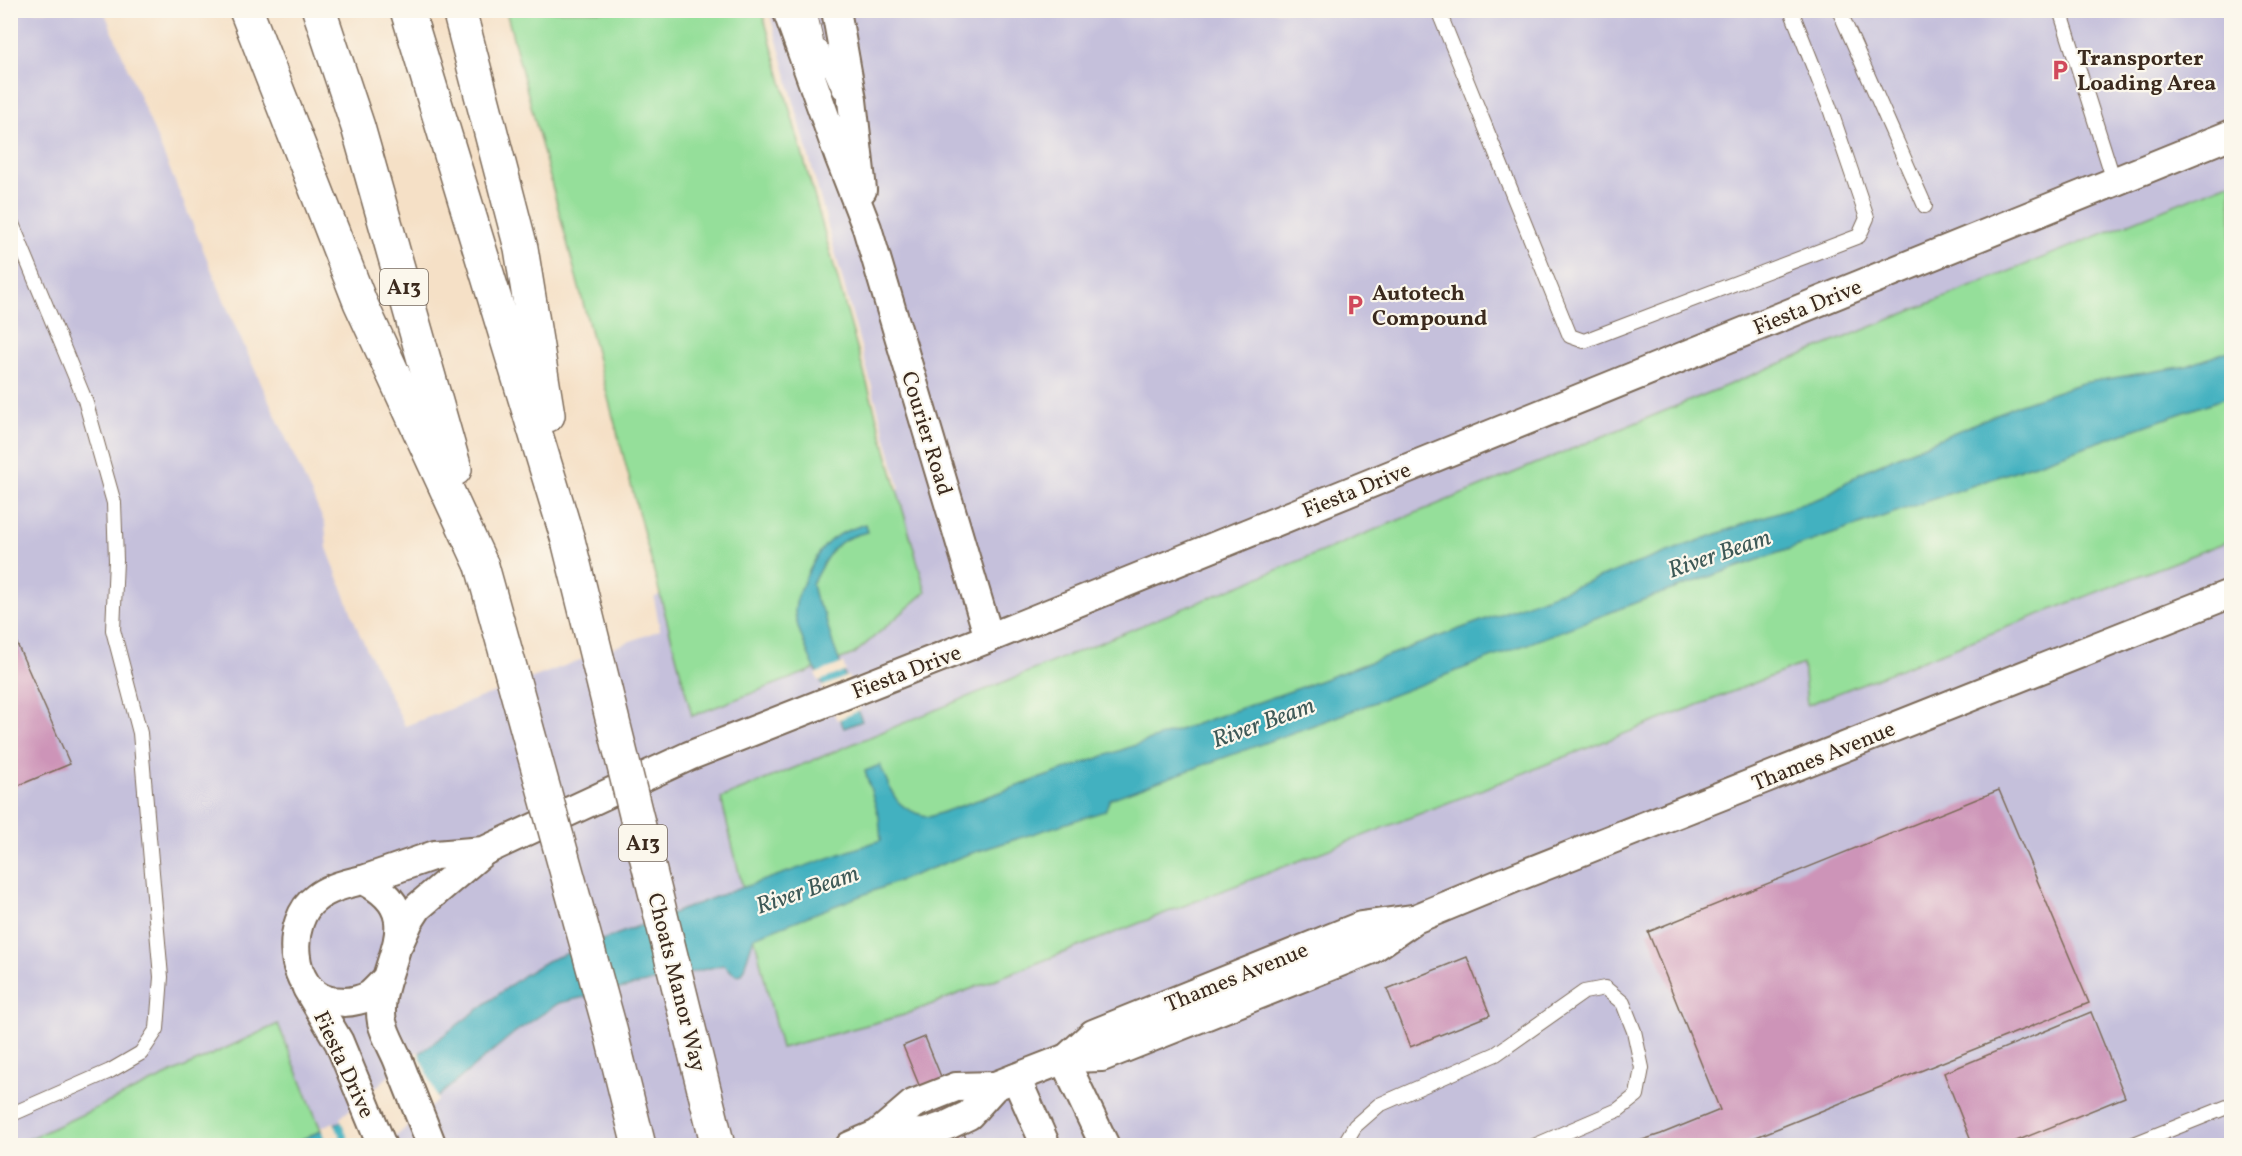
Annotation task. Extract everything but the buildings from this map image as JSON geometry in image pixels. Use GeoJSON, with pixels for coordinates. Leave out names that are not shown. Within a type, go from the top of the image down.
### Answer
{"type":"FeatureCollection","features":[{"type":"Feature","properties":{"kind":"highway","name":"A13"},"geometry":{"type":"LineString","coordinates":[[246,10],[360,302],[482,566]]}},
{"type":"Feature","properties":{"kind":"highway","name":"A13"},"geometry":{"type":"LineString","coordinates":[[319,10],[358,127],[482,566],[609,1025],[639,1146]]}},
{"type":"Feature","properties":{"kind":"highway","name":"A13"},"geometry":{"type":"LineString","coordinates":[[407,10],[568,540]]}},
{"type":"Feature","properties":{"kind":"highway","name":"A13"},"geometry":{"type":"LineString","coordinates":[[459,10],[521,248],[568,540]]}},
{"type":"Feature","properties":{"kind":"highway","name":"Choats Manor Way"},"geometry":{"type":"LineString","coordinates":[[568,540],[718,1146]]}},
{"type":"Feature","properties":{"kind":"street","name":"Courier Road"},"geometry":{"type":"LineString","coordinates":[[787,10],[841,123]]}},
{"type":"Feature","properties":{"kind":"street","name":"Courier Road"},"geometry":{"type":"LineString","coordinates":[[836,10],[841,123],[867,228],[989,638]]}},
{"type":"Feature","properties":{"kind":"street","name":"Fiesta Drive"},"geometry":{"type":"LineString","coordinates":[[399,943],[418,907],[484,850],[689,756],[989,638],[2232,134]]}},
{"type":"Feature","properties":{"kind":"street","name":"Thames Avenue"},"geometry":{"type":"LineString","coordinates":[[850,1146],[878,1134],[925,1133],[948,1125],[969,1115],[1005,1082],[1065,1059],[1093,1034],[1361,926],[1415,919],[2232,593]]}},
{"type":"Feature","properties":{"kind":"street","name":"Fiesta Drive"},"geometry":{"type":"LineString","coordinates":[[363,880],[435,855],[484,850]]}},
{"type":"Feature","properties":{"kind":"street"},"geometry":{"type":"LineString","coordinates":[[387,978],[369,996],[350,1002],[329,1001],[305,984],[299,974],[296,961],[295,940],[304,911],[316,897],[363,880],[378,887],[386,894],[395,910],[400,927],[399,943],[383,996],[382,1021],[432,1146]]}},
{"type":"Feature","properties":{"kind":"street","name":"Fiesta Drive"},"geometry":{"type":"LineString","coordinates":[[305,984],[339,1042],[382,1146]]}},
{"type":"Feature","properties":{"kind":"street"},"geometry":{"type":"LineString","coordinates":[[1065,1059],[1105,1146]]}},
{"type":"Feature","properties":{"kind":"street"},"geometry":{"type":"LineString","coordinates":[[1005,1082],[1046,1146]]}},
{"type":"Feature","properties":{"kind":"lane"},"geometry":{"type":"LineString","coordinates":[[808,10],[841,123]]}},
{"type":"Feature","properties":{"kind":"lane"},"geometry":{"type":"LineString","coordinates":[[1438,10],[1570,336],[1584,341],[1859,236],[1867,218],[1829,106],[1791,10]]}},
{"type":"Feature","properties":{"kind":"lane"},"geometry":{"type":"LineString","coordinates":[[1839,10],[1925,206]]}},
{"type":"Feature","properties":{"kind":"lane"},"geometry":{"type":"LineString","coordinates":[[2060,10],[2114,181]]}},
{"type":"Feature","properties":{"kind":"lane"},"geometry":{"type":"LineString","coordinates":[[815,36],[841,123]]}},
{"type":"Feature","properties":{"kind":"lane"},"geometry":{"type":"LineString","coordinates":[[10,219],[85,400],[114,503],[116,561],[113,630],[140,733],[161,977],[157,1029],[141,1053],[110,1071],[10,1115]]}},
{"type":"Feature","properties":{"kind":"lane"},"geometry":{"type":"LineString","coordinates":[[1343,1146],[1355,1126],[1379,1105],[1496,1054],[1584,992],[1605,988],[1623,1003],[1634,1031],[1642,1068],[1637,1095],[1618,1110],[1534,1146]]}},
{"type":"Feature","properties":{"kind":"lane"},"geometry":{"type":"LineString","coordinates":[[2129,1146],[2232,1105]]}},
{"type":"Feature","properties":{"kind":"shaded area"},"geometry":{"type":"Polygon","coordinates":[[[10,11],[104,11],[234,324],[325,524],[327,548],[359,633],[405,726],[660,630],[654,598],[679,582],[764,535],[900,489],[769,11],[2231,11],[2231,182],[1784,362],[721,798],[754,937],[1804,664],[1807,705],[2231,540],[2231,1145],[11,1145],[10,11]]]}},
{"type":"Feature","properties":{"kind":"green space"},"geometry":{"type":"Polygon","coordinates":[[[506,11],[762,11],[926,592],[854,654],[692,716],[506,11]]]}},
{"type":"Feature","properties":{"kind":"green space"},"geometry":{"type":"Polygon","coordinates":[[[2231,182],[2231,540],[1807,705],[1803,664],[904,1015],[781,1048],[721,798],[1784,362],[2231,182]]]}},
{"type":"Feature","properties":{"kind":"green space"},"geometry":{"type":"Polygon","coordinates":[[[278,1024],[327,1145],[14,1146],[278,1024]]]}},
{"type":"Feature","properties":{"kind":"water","name":"River Beam"},"geometry":{"type":"Polygon","coordinates":[[[2231,350],[2231,396],[1648,598],[1333,718],[1110,799],[1105,811],[966,855],[754,937],[742,974],[736,975],[723,965],[559,1003],[514,1033],[380,1145],[287,1146],[342,1121],[420,1053],[524,975],[547,961],[718,896],[881,840],[879,817],[865,771],[880,765],[892,793],[901,805],[929,817],[1308,685],[1757,519],[1823,497],[1864,471],[2020,404],[2082,383],[2187,366],[2231,350]]]}},
{"type":"Feature","properties":{"kind":"water"},"geometry":{"type":"Polygon","coordinates":[[[866,524],[868,532],[847,539],[833,550],[812,584],[816,601],[824,613],[862,721],[844,728],[807,651],[796,620],[795,610],[802,585],[814,560],[825,545],[838,535],[866,524]]]}},
{"type":"Feature","properties":{"kind":"pier"},"geometry":{"type":"Polygon","coordinates":[[[843,663],[846,671],[819,681],[815,674],[843,663]]]}},
{"type":"Feature","properties":{"kind":"pier"},"geometry":{"type":"Polygon","coordinates":[[[848,676],[861,710],[837,720],[821,687],[848,676]]]}},
{"type":"Feature","properties":{"kind":"pier"},"geometry":{"type":"Polygon","coordinates":[[[418,1051],[438,1100],[385,1146],[351,1145],[340,1118],[418,1051]]]}},
{"type":"Feature","properties":{"kind":"pier"},"geometry":{"type":"Polygon","coordinates":[[[334,1122],[343,1145],[328,1145],[321,1127],[334,1122]]]}},
{"type":"Feature","properties":{"kind":"place","name":"Transporter Loading Area"},"geometry":{"type":"Point","coordinates":[2060,70]}},
{"type":"Feature","properties":{"kind":"place","name":"Autotech Compound"},"geometry":{"type":"Point","coordinates":[1355,305]}}]}
